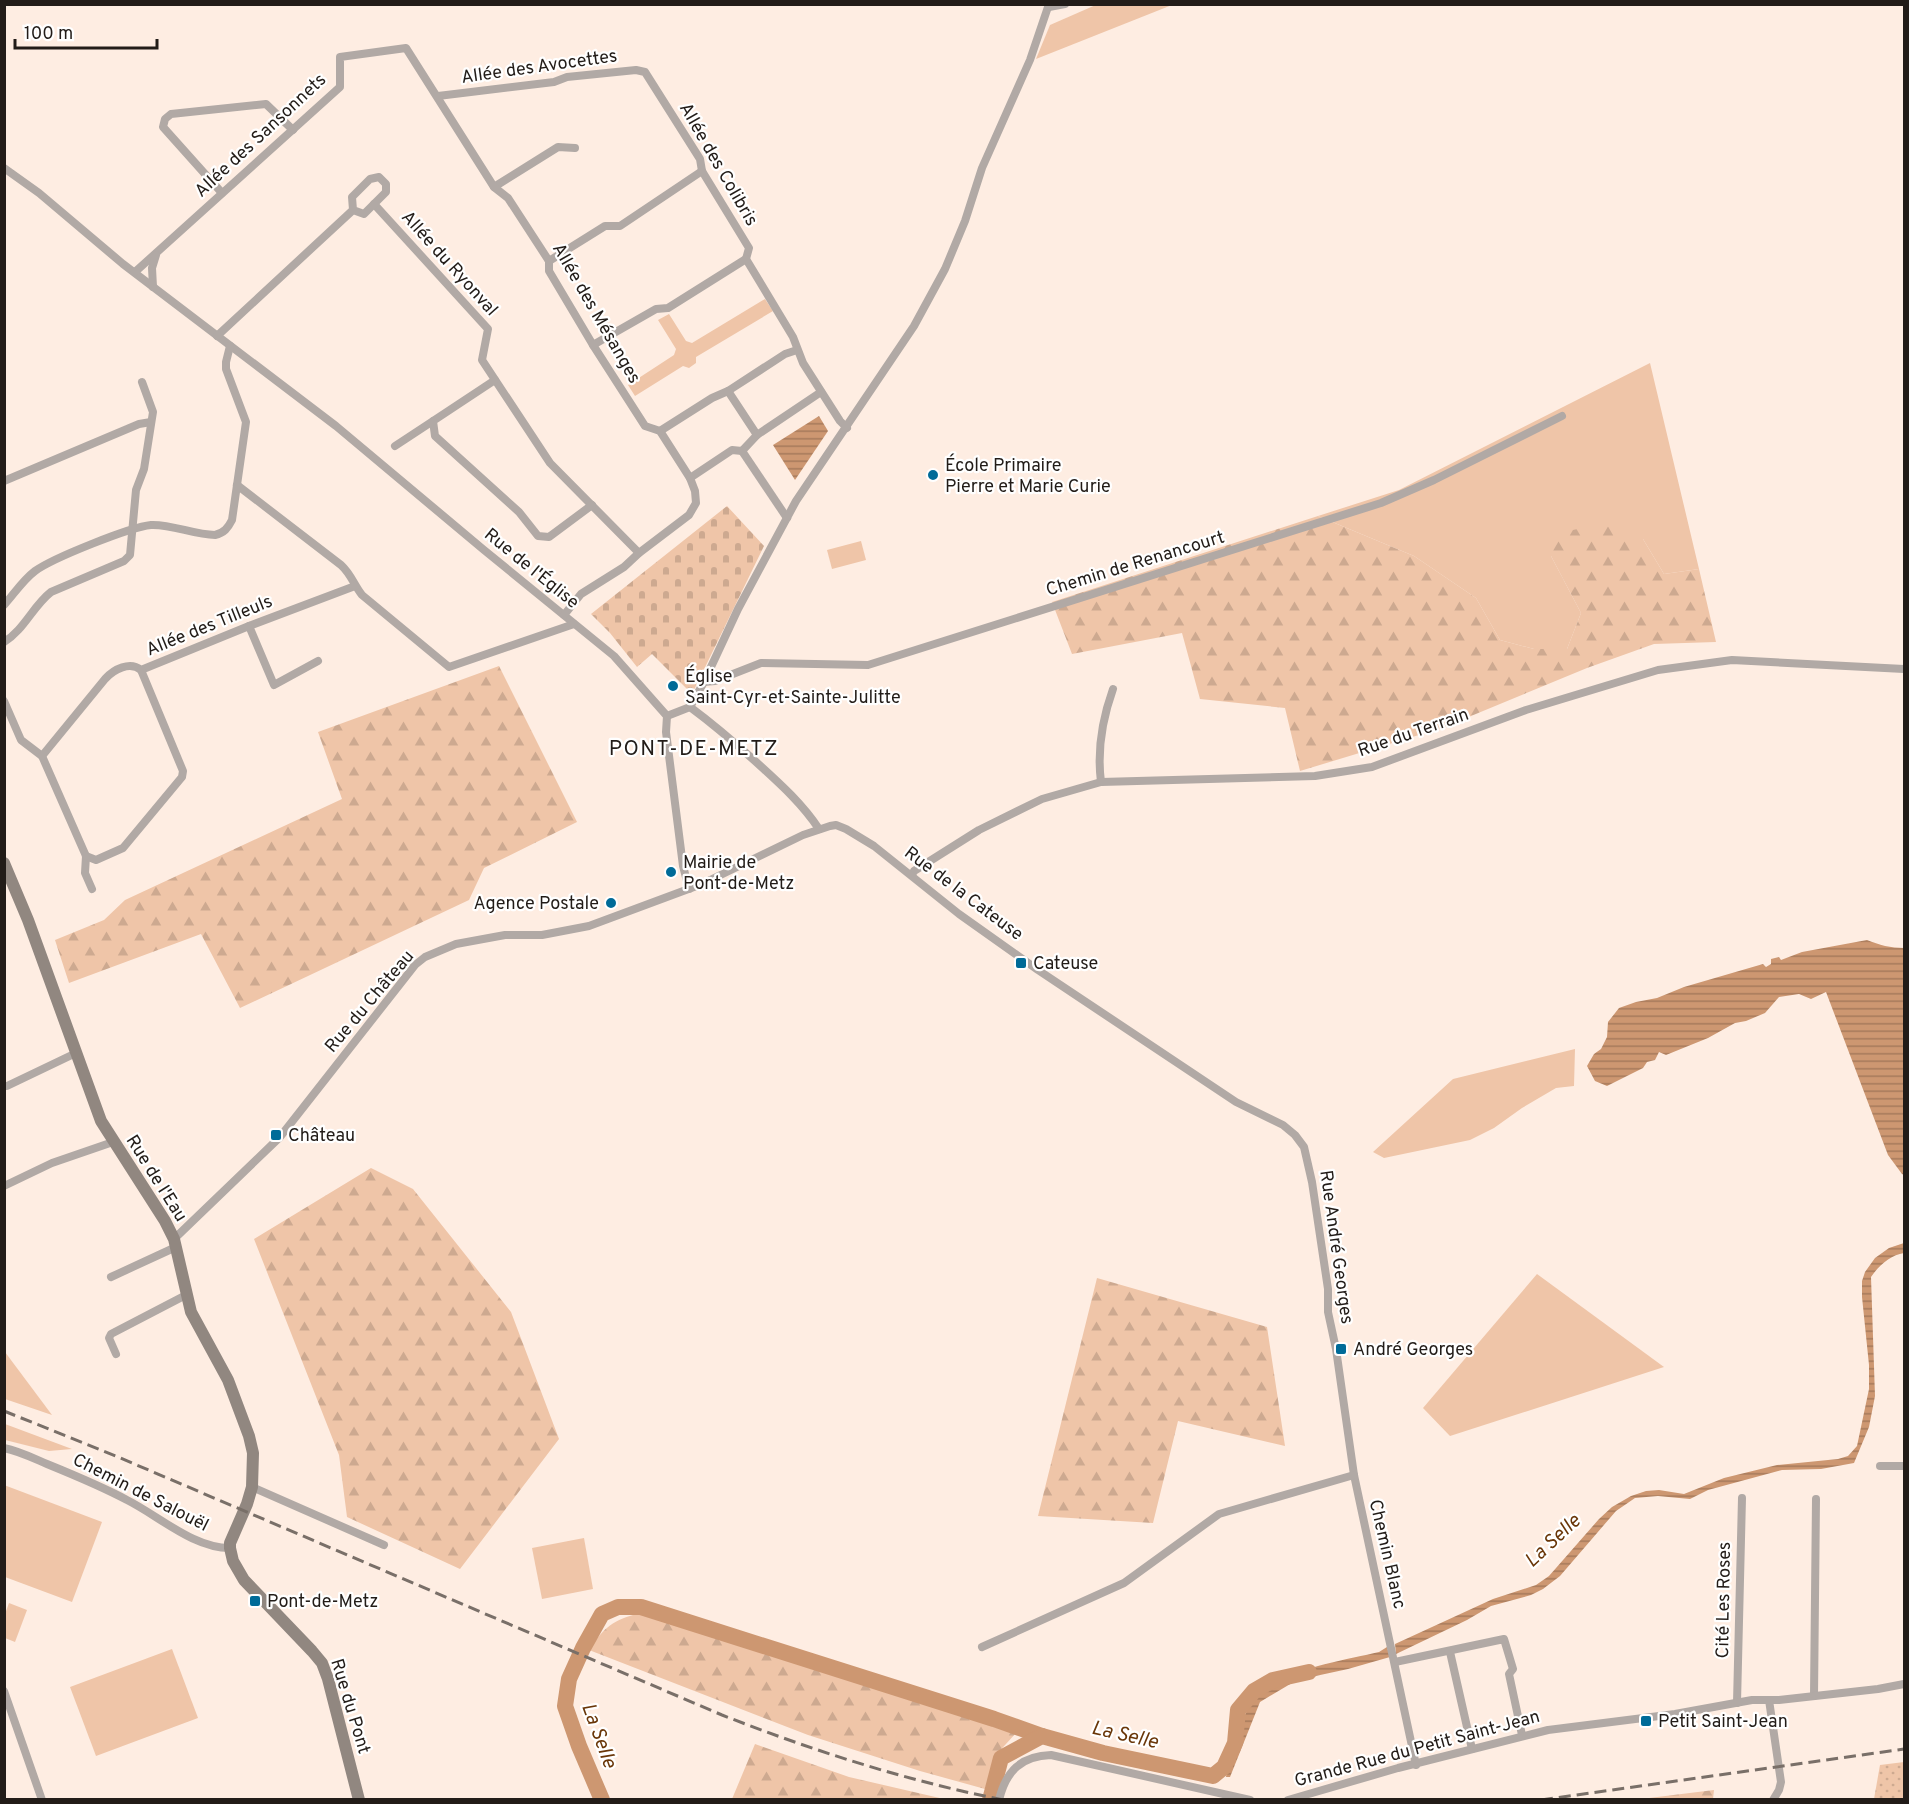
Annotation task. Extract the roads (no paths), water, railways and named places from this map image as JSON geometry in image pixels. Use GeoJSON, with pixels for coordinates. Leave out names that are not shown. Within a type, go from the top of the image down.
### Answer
{"type":"FeatureCollection","features":[{"type":"Feature","properties":{"kind":"street"},"geometry":{"type":"LineString","coordinates":[[689,889],[683,866],[676,815],[666,732],[667,716],[690,707],[738,609],[796,501],[848,428],[915,326],[945,269],[965,221],[982,168],[1030,60],[1049,6],[1065,4]]}},
{"type":"Feature","properties":{"kind":"street","name":"Allée des Mésanges"},"geometry":{"type":"LineString","coordinates":[[375,52],[406,48],[494,187],[508,198],[549,261],[549,271],[645,426],[660,431],[690,478],[695,491],[696,503],[689,515],[624,567],[581,594],[564,615]]}},
{"type":"Feature","properties":{"kind":"street","name":"Allée des Sansonnets"},"geometry":{"type":"LineString","coordinates":[[135,273],[340,87],[340,57],[375,52]]}},
{"type":"Feature","properties":{"kind":"street","name":"Allée des Avocettes"},"geometry":{"type":"LineString","coordinates":[[438,96],[554,82],[567,77],[636,70],[645,72]]}},
{"type":"Feature","properties":{"kind":"street","name":"Allée des Colibris"},"geometry":{"type":"LineString","coordinates":[[645,72],[700,159],[702,171],[749,248],[746,259],[793,337],[797,350],[820,392],[840,421],[848,428]]}},
{"type":"Feature","properties":{"kind":"street"},"geometry":{"type":"LineString","coordinates":[[222,194],[163,127],[165,119],[171,114],[266,104],[293,130]]}},
{"type":"Feature","properties":{"kind":"street"},"geometry":{"type":"LineString","coordinates":[[494,187],[558,147],[575,148]]}},
{"type":"Feature","properties":{"kind":"street","name":"Rue de l'Église"},"geometry":{"type":"LineString","coordinates":[[4,168],[135,273],[336,426],[614,656],[667,716]]}},
{"type":"Feature","properties":{"kind":"street"},"geometry":{"type":"LineString","coordinates":[[549,261],[605,226],[620,226],[702,171]]}},
{"type":"Feature","properties":{"kind":"street"},"geometry":{"type":"LineString","coordinates":[[217,336],[352,210],[352,196],[370,179],[379,177],[386,184],[386,192],[364,214],[352,210]]}},
{"type":"Feature","properties":{"kind":"street","name":"Allée du Ryonval"},"geometry":{"type":"LineString","coordinates":[[374,204],[488,329],[482,360],[495,380]]}},
{"type":"Feature","properties":{"kind":"street"},"geometry":{"type":"LineString","coordinates":[[153,286],[152,268],[157,252]]}},
{"type":"Feature","properties":{"kind":"street"},"geometry":{"type":"LineString","coordinates":[[593,345],[656,309],[668,308],[746,259]]}},
{"type":"Feature","properties":{"kind":"street"},"geometry":{"type":"LineString","coordinates":[[4,605],[37,570],[87,547],[133,530],[156,525],[210,535],[219,534],[229,526],[232,520],[246,422],[226,369],[230,346]]}},
{"type":"Feature","properties":{"kind":"street"},"geometry":{"type":"LineString","coordinates":[[660,431],[785,354],[797,350]]}},
{"type":"Feature","properties":{"kind":"street"},"geometry":{"type":"LineString","coordinates":[[395,446],[495,380],[550,463],[639,554]]}},
{"type":"Feature","properties":{"kind":"street"},"geometry":{"type":"LineString","coordinates":[[4,642],[13,636],[51,592],[128,558],[131,551],[136,490],[144,469],[153,406],[142,382]]}},
{"type":"Feature","properties":{"kind":"street"},"geometry":{"type":"LineString","coordinates":[[728,391],[757,435]]}},
{"type":"Feature","properties":{"kind":"street"},"geometry":{"type":"LineString","coordinates":[[742,451],[757,435],[820,392]]}},
{"type":"Feature","properties":{"kind":"street","name":"Chemin de Renancourt"},"geometry":{"type":"LineString","coordinates":[[704,682],[715,681],[761,663],[868,665],[1381,502],[1434,480],[1562,416]]}},
{"type":"Feature","properties":{"kind":"street"},"geometry":{"type":"LineString","coordinates":[[433,421],[435,436],[519,512],[538,536],[549,537],[592,506]]}},
{"type":"Feature","properties":{"kind":"street"},"geometry":{"type":"LineString","coordinates":[[4,481],[139,424],[151,422]]}},
{"type":"Feature","properties":{"kind":"street"},"geometry":{"type":"LineString","coordinates":[[690,478],[732,450],[742,451]]}},
{"type":"Feature","properties":{"kind":"street"},"geometry":{"type":"LineString","coordinates":[[742,451],[787,518]]}},
{"type":"Feature","properties":{"kind":"street"},"geometry":{"type":"LineString","coordinates":[[237,485],[341,565],[350,575],[355,586],[370,602],[449,668],[574,624]]}},
{"type":"Feature","properties":{"kind":"street","name":"Allée des Tilleuls"},"geometry":{"type":"LineString","coordinates":[[42,756],[110,674],[130,666],[141,670],[355,586]]}},
{"type":"Feature","properties":{"kind":"street"},"geometry":{"type":"LineString","coordinates":[[249,626],[274,685],[318,661]]}},
{"type":"Feature","properties":{"kind":"street","name":"Rue du Terrain"},"geometry":{"type":"LineString","coordinates":[[912,875],[914,871],[979,830],[1042,799],[1101,782],[1315,776],[1372,767],[1526,710],[1658,670],[1732,660],[1905,669]]}},
{"type":"Feature","properties":{"kind":"street"},"geometry":{"type":"LineString","coordinates":[[86,856],[96,860],[123,848],[182,777],[183,771],[141,670]]}},
{"type":"Feature","properties":{"kind":"street"},"geometry":{"type":"LineString","coordinates":[[1101,782],[1102,736],[1106,710],[1113,689]]}},
{"type":"Feature","properties":{"kind":"street"},"geometry":{"type":"LineString","coordinates":[[4,701],[21,740],[42,756],[86,856],[85,873],[92,889]]}},
{"type":"Feature","properties":{"kind":"street"},"geometry":{"type":"LineString","coordinates":[[690,707],[712,723],[766,771],[801,805],[819,829]]}},
{"type":"Feature","properties":{"kind":"street","name":"Rue de la Cateuse"},"geometry":{"type":"LineString","coordinates":[[819,829],[836,825],[874,846],[959,914],[1038,970],[1236,1102],[1271,1117],[1295,1135]]}},
{"type":"Feature","properties":{"kind":"street","name":"Rue du Château"},"geometry":{"type":"LineString","coordinates":[[111,1277],[175,1243],[280,1137],[415,965],[425,957],[448,946],[472,941],[505,935],[558,933],[589,926],[689,889],[819,829]]}},
{"type":"Feature","properties":{"kind":"street","name":"Rue de l'Eau"},"geometry":{"type":"LineString","coordinates":[[4,863],[28,920],[98,1115],[165,1221],[175,1243],[194,1320],[228,1380],[249,1436],[253,1460],[252,1487],[230,1548]]}},
{"type":"Feature","properties":{"kind":"street"},"geometry":{"type":"LineString","coordinates":[[4,1086],[76,1053]]}},
{"type":"Feature","properties":{"kind":"street","name":"Rue André Georges"},"geometry":{"type":"LineString","coordinates":[[1295,1135],[1304,1147],[1312,1182],[1328,1289],[1328,1312],[1336,1349],[1354,1475]]}},
{"type":"Feature","properties":{"kind":"street"},"geometry":{"type":"LineString","coordinates":[[4,1186],[52,1163],[113,1142]]}},
{"type":"Feature","properties":{"kind":"street"},"geometry":{"type":"LineString","coordinates":[[116,1354],[109,1338],[111,1334],[186,1295]]}},
{"type":"Feature","properties":{"kind":"street","name":"Chemin de Salouël"},"geometry":{"type":"LineString","coordinates":[[4,1448],[75,1475],[127,1500],[183,1533],[211,1546],[230,1548]]}},
{"type":"Feature","properties":{"kind":"street"},"geometry":{"type":"LineString","coordinates":[[1880,1466],[1905,1466]]}},
{"type":"Feature","properties":{"kind":"street"},"geometry":{"type":"LineString","coordinates":[[982,1647],[1124,1583],[1219,1514],[1354,1475]]}},
{"type":"Feature","properties":{"kind":"street","name":"Chemin Blanc"},"geometry":{"type":"LineString","coordinates":[[1354,1475],[1416,1764]]}},
{"type":"Feature","properties":{"kind":"street"},"geometry":{"type":"LineString","coordinates":[[252,1487],[384,1545]]}},
{"type":"Feature","properties":{"kind":"street","name":"Cité Les Roses"},"geometry":{"type":"LineString","coordinates":[[1737,1703],[1742,1498]]}},
{"type":"Feature","properties":{"kind":"street"},"geometry":{"type":"LineString","coordinates":[[1814,1696],[1816,1499]]}},
{"type":"Feature","properties":{"kind":"street","name":"Rue du Pont"},"geometry":{"type":"LineString","coordinates":[[230,1548],[233,1561],[244,1580],[322,1663],[359,1800]]}},
{"type":"Feature","properties":{"kind":"street"},"geometry":{"type":"LineString","coordinates":[[1395,1659],[1450,1652],[1504,1639],[1513,1669],[1509,1674],[1522,1735]]}},
{"type":"Feature","properties":{"kind":"street"},"geometry":{"type":"LineString","coordinates":[[1450,1652],[1472,1749]]}},
{"type":"Feature","properties":{"kind":"street","name":"Grande Rue du Petit Saint-Jean"},"geometry":{"type":"LineString","coordinates":[[1288,1800],[1376,1774],[1548,1730],[1675,1714],[1737,1703],[1878,1689],[1905,1684]]}},
{"type":"Feature","properties":{"kind":"street"},"geometry":{"type":"LineString","coordinates":[[4,1691],[42,1800]]}},
{"type":"Feature","properties":{"kind":"street"},"geometry":{"type":"LineString","coordinates":[[1769,1700],[1781,1782],[1773,1800]]}},
{"type":"Feature","properties":{"kind":"street"},"geometry":{"type":"LineString","coordinates":[[999,1800],[1005,1781],[1016,1767],[1033,1757],[1051,1755],[1250,1800]]}},
{"type":"Feature","properties":{"kind":"waterway","name":"La Selle"},"geometry":{"type":"LineString","coordinates":[[602,1800],[565,1706],[569,1679],[583,1648],[602,1614],[618,1607],[641,1607],[1042,1736]]}},
{"type":"Feature","properties":{"kind":"waterway","name":"La Selle"},"geometry":{"type":"LineString","coordinates":[[990,1800],[1001,1758],[1042,1736],[1103,1753],[1213,1776],[1224,1767],[1235,1743],[1238,1710],[1254,1691],[1273,1680],[1309,1672]]}},
{"type":"Feature","properties":{"kind":"railway"},"geometry":{"type":"LineString","coordinates":[[4,1411],[118,1457],[722,1715],[861,1764],[932,1784],[1004,1800]]}},
{"type":"Feature","properties":{"kind":"railway"},"geometry":{"type":"LineString","coordinates":[[1541,1800],[1904,1749]]}},
{"type":"Feature","properties":{"kind":"place","name":"École Primaire Pierre et Marie Curie"},"geometry":{"type":"Point","coordinates":[933,475]}},
{"type":"Feature","properties":{"kind":"place","name":"Église Saint-Cyr-et-Sainte-Julitte"},"geometry":{"type":"Point","coordinates":[673,686]}},
{"type":"Feature","properties":{"kind":"place","name":"Mairie de Pont-de-Metz"},"geometry":{"type":"Point","coordinates":[671,872]}},
{"type":"Feature","properties":{"kind":"place","name":"Agence Postale"},"geometry":{"type":"Point","coordinates":[611,903]}},
{"type":"Feature","properties":{"kind":"place","name":"Cateuse"},"geometry":{"type":"Point","coordinates":[1021,963]}},
{"type":"Feature","properties":{"kind":"place","name":"Château"},"geometry":{"type":"Point","coordinates":[276,1135]}},
{"type":"Feature","properties":{"kind":"place","name":"André Georges"},"geometry":{"type":"Point","coordinates":[1341,1349]}},
{"type":"Feature","properties":{"kind":"place","name":"Pont-de-Metz"},"geometry":{"type":"Point","coordinates":[255,1601]}},
{"type":"Feature","properties":{"kind":"place","name":"Petit Saint-Jean"},"geometry":{"type":"Point","coordinates":[1646,1721]}},
{"type":"Feature","properties":{"kind":"district","name":"PONT-DE-METZ"},"geometry":{"type":"Point","coordinates":[694,748]}}]}
